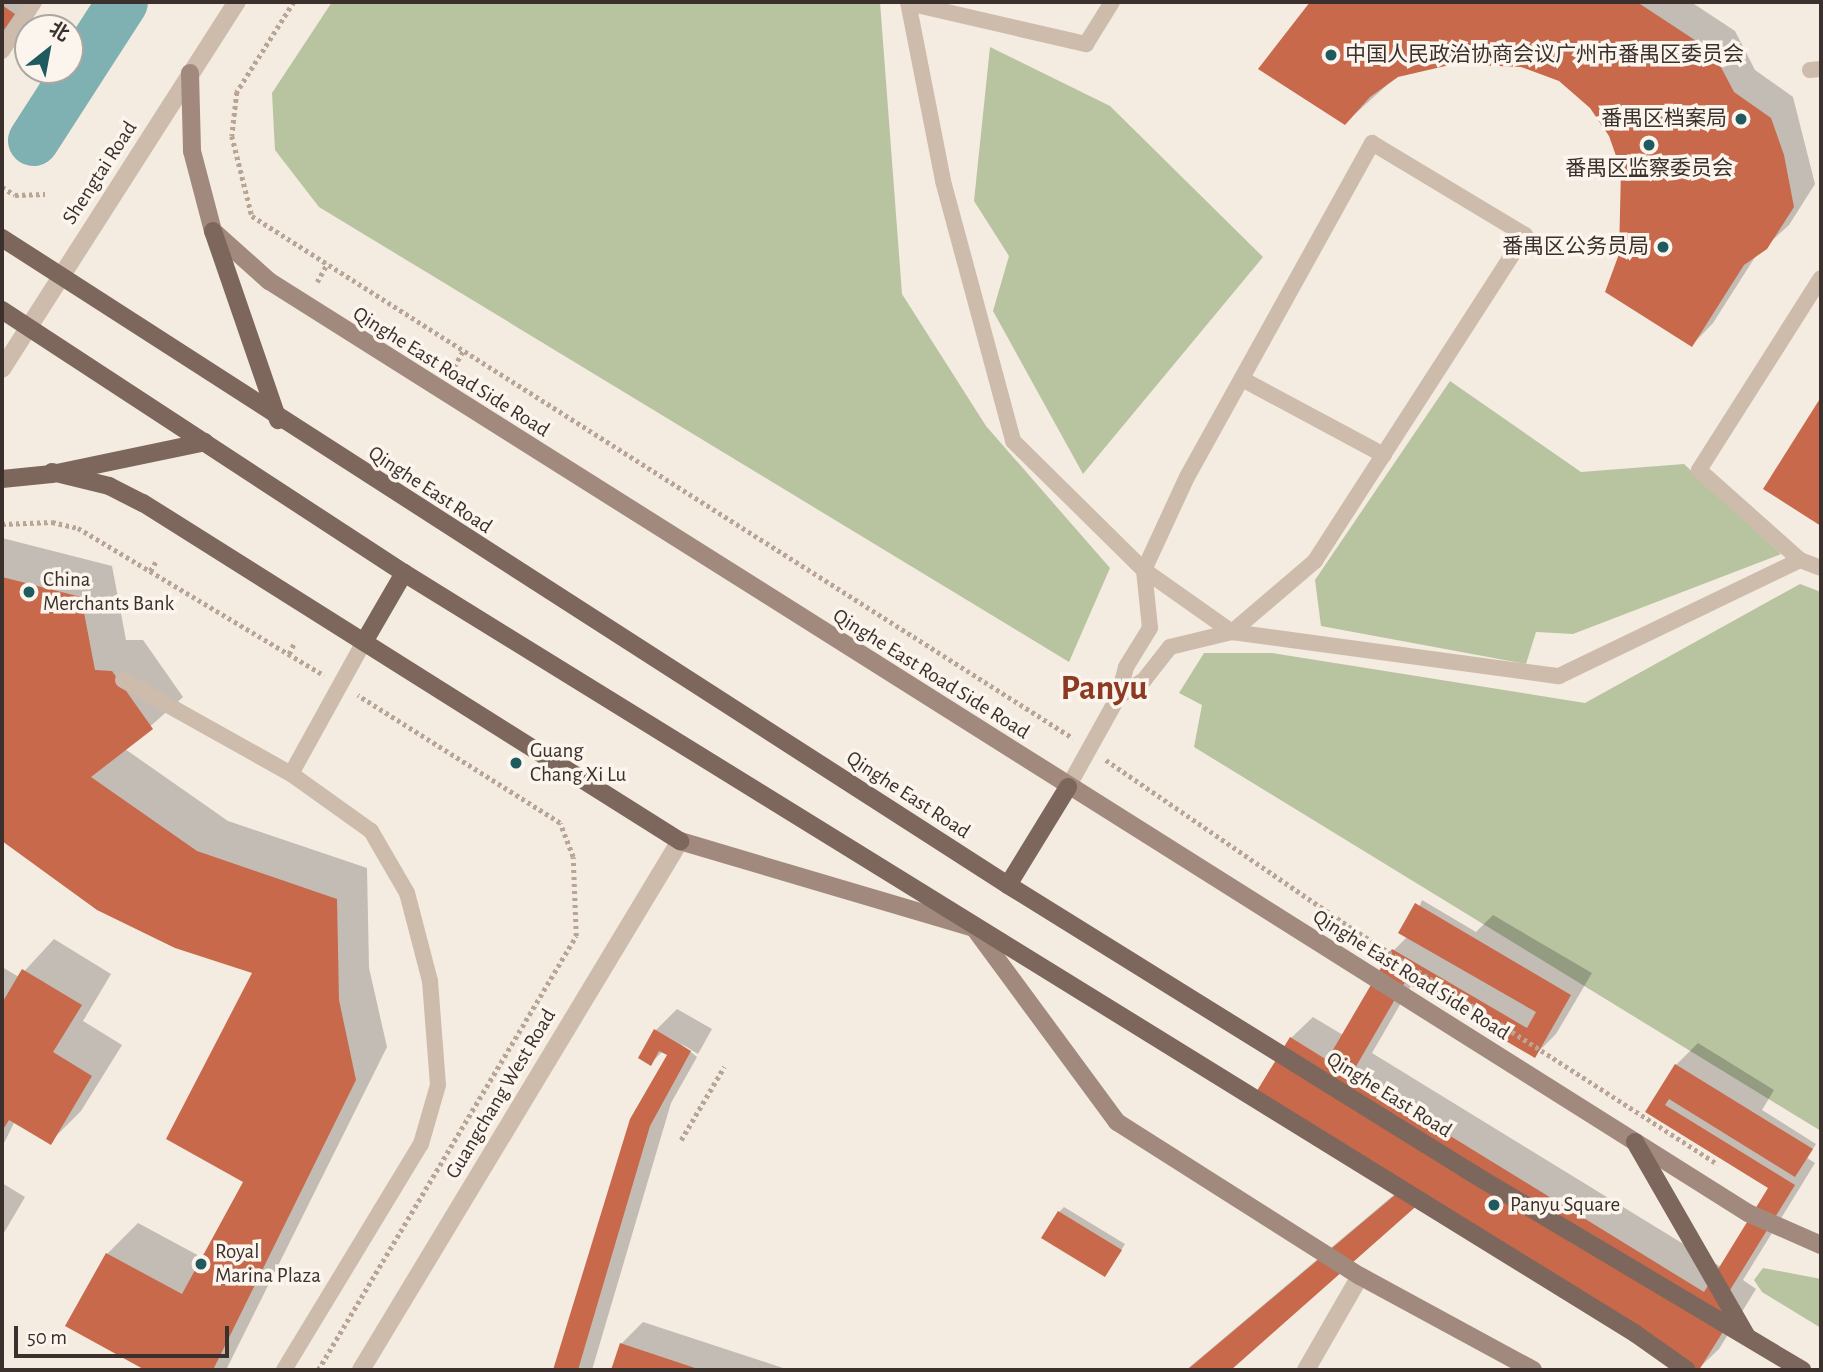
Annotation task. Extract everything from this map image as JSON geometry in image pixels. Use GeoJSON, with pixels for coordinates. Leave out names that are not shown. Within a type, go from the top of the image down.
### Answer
{"type":"FeatureCollection","features":[{"type":"Feature","properties":{"kind":"main road"},"geometry":{"type":"LineString","coordinates":[[190,73],[192,151],[213,231],[278,420]]}},
{"type":"Feature","properties":{"kind":"main road","name":"Qinghe East Road Side Road"},"geometry":{"type":"LineString","coordinates":[[213,231],[270,281],[316,314],[1748,1213],[1821,1245]]}},
{"type":"Feature","properties":{"kind":"main road","name":"Qinghe East Road"},"geometry":{"type":"LineString","coordinates":[[2,238],[278,420],[1008,885],[1475,1175],[1802,1370]]}},
{"type":"Feature","properties":{"kind":"main road"},"geometry":{"type":"LineString","coordinates":[[2,310],[404,573],[974,928],[1636,1334],[1687,1370]]}},
{"type":"Feature","properties":{"kind":"main road"},"geometry":{"type":"LineString","coordinates":[[2,479],[205,442]]}},
{"type":"Feature","properties":{"kind":"main road"},"geometry":{"type":"LineString","coordinates":[[52,472],[109,486],[143,503],[680,841],[974,928],[1117,1122],[1360,1276],[1533,1370]]}},
{"type":"Feature","properties":{"kind":"main road"},"geometry":{"type":"LineString","coordinates":[[364,642],[404,573]]}},
{"type":"Feature","properties":{"kind":"main road"},"geometry":{"type":"LineString","coordinates":[[1008,885],[1068,787]]}},
{"type":"Feature","properties":{"kind":"main road"},"geometry":{"type":"LineString","coordinates":[[1635,1142],[1748,1338]]}},
{"type":"Feature","properties":{"kind":"street","name":"Shengtai Road"},"geometry":{"type":"LineString","coordinates":[[2,369],[237,2]]}},
{"type":"Feature","properties":{"kind":"street","name":"Guangchang West Road"},"geometry":{"type":"LineString","coordinates":[[361,1370],[680,841]]}},
{"type":"Feature","properties":{"kind":"street"},"geometry":{"type":"LineString","coordinates":[[1306,1370],[1360,1276]]}},
{"type":"Feature","properties":{"kind":"lane"},"geometry":{"type":"LineString","coordinates":[[2,51],[34,2]]}},
{"type":"Feature","properties":{"kind":"lane"},"geometry":{"type":"LineString","coordinates":[[1112,2],[1086,44],[908,2],[943,181],[1013,441],[1144,570],[1232,632]]}},
{"type":"Feature","properties":{"kind":"lane"},"geometry":{"type":"LineString","coordinates":[[1068,787],[1118,697],[1126,667],[1150,628],[1144,570],[1187,477],[1372,143],[1525,235],[1315,561],[1232,632]]}},
{"type":"Feature","properties":{"kind":"lane"},"geometry":{"type":"LineString","coordinates":[[1821,278],[1699,470],[1800,560],[1821,568]]}},
{"type":"Feature","properties":{"kind":"lane"},"geometry":{"type":"LineString","coordinates":[[1242,379],[1384,455]]}},
{"type":"Feature","properties":{"kind":"lane"},"geometry":{"type":"LineString","coordinates":[[1118,697],[1144,680],[1170,646],[1232,632],[1559,676],[1800,560]]}},
{"type":"Feature","properties":{"kind":"lane"},"geometry":{"type":"LineString","coordinates":[[290,774],[364,642]]}},
{"type":"Feature","properties":{"kind":"lane"},"geometry":{"type":"LineString","coordinates":[[123,680],[290,774],[371,831],[407,893],[430,981],[438,1085],[421,1144],[284,1370]]}},
{"type":"Feature","properties":{"kind":"path"},"geometry":{"type":"LineString","coordinates":[[295,2],[237,92],[232,136],[252,216],[1090,749],[1359,933],[1728,1170]]}},
{"type":"Feature","properties":{"kind":"path"},"geometry":{"type":"LineString","coordinates":[[2,187],[15,195],[45,194]]}},
{"type":"Feature","properties":{"kind":"path"},"geometry":{"type":"LineString","coordinates":[[317,282],[327,264]]}},
{"type":"Feature","properties":{"kind":"path"},"geometry":{"type":"LineString","coordinates":[[454,367],[463,351]]}},
{"type":"Feature","properties":{"kind":"path"},"geometry":{"type":"LineString","coordinates":[[2,524],[52,522]]}},
{"type":"Feature","properties":{"kind":"path"},"geometry":{"type":"LineString","coordinates":[[150,571],[157,560]]}},
{"type":"Feature","properties":{"kind":"path"},"geometry":{"type":"LineString","coordinates":[[289,654],[295,640]]}},
{"type":"Feature","properties":{"kind":"path"},"geometry":{"type":"LineString","coordinates":[[681,1140],[724,1067]]}},
{"type":"Feature","properties":{"kind":"green space"},"geometry":{"type":"Polygon","coordinates":[[[332,2],[880,2],[902,294],[986,426],[1110,568],[1069,662],[319,207],[275,150],[272,93],[332,2]]]}},
{"type":"Feature","properties":{"kind":"green space"},"geometry":{"type":"Polygon","coordinates":[[[990,47],[1110,106],[1263,257],[1083,474],[993,311],[1009,256],[974,201],[990,47]]]}},
{"type":"Feature","properties":{"kind":"green space"},"geometry":{"type":"Polygon","coordinates":[[[1450,381],[1581,472],[1684,464],[1781,554],[1573,634],[1536,632],[1526,664],[1321,626],[1315,580],[1450,381]]]}},
{"type":"Feature","properties":{"kind":"green space"},"geometry":{"type":"Polygon","coordinates":[[[1800,584],[1821,592],[1821,1131],[1194,747],[1202,705],[1179,693],[1204,653],[1272,653],[1585,703],[1800,584]]]}},
{"type":"Feature","properties":{"kind":"green space"},"geometry":{"type":"Polygon","coordinates":[[[1763,1268],[1821,1279],[1821,1328],[1762,1292],[1754,1280],[1763,1268]]]}},
{"type":"Feature","properties":{"kind":"building"},"geometry":{"type":"Polygon","coordinates":[[[1310,2],[1637,2],[1713,52],[1734,92],[1771,118],[1784,155],[1794,207],[1767,249],[1744,265],[1692,347],[1605,292],[1619,254],[1621,170],[1609,136],[1590,108],[1559,81],[1521,67],[1454,64],[1398,77],[1370,97],[1345,125],[1258,69],[1310,2]]]}},
{"type":"Feature","properties":{"kind":"building"},"geometry":{"type":"Polygon","coordinates":[[[2,5],[15,14],[2,33],[2,5]]]}},
{"type":"Feature","properties":{"kind":"building"},"geometry":{"type":"Polygon","coordinates":[[[1821,397],[1821,526],[1763,489],[1821,397]]]}},
{"type":"Feature","properties":{"kind":"building"},"geometry":{"type":"Polygon","coordinates":[[[2,577],[81,597],[95,670],[112,671],[153,729],[91,777],[197,851],[337,899],[339,1000],[356,1080],[213,1370],[145,1370],[65,1326],[106,1253],[182,1294],[243,1182],[166,1139],[252,973],[175,948],[97,910],[2,841],[2,577]]]}},
{"type":"Feature","properties":{"kind":"building","name":"Panyu Square"},"geometry":{"type":"Polygon","coordinates":[[[1415,903],[1571,995],[1535,1058],[1405,982],[1351,1075],[1704,1292],[1768,1188],[1645,1112],[1675,1064],[1813,1149],[1795,1177],[1669,1099],[1665,1105],[1795,1185],[1722,1303],[1736,1311],[1699,1370],[1421,1202],[1231,1370],[1187,1370],[1401,1190],[1252,1099],[1290,1037],[1327,1060],[1392,949],[1527,1028],[1536,1012],[1398,933],[1415,903]]]}},
{"type":"Feature","properties":{"kind":"building"},"geometry":{"type":"Polygon","coordinates":[[[22,969],[82,1005],[53,1052],[92,1076],[51,1145],[9,1120],[2,1131],[2,1003],[22,969]]]}},
{"type":"Feature","properties":{"kind":"building"},"geometry":{"type":"Polygon","coordinates":[[[654,1029],[691,1051],[650,1126],[578,1370],[553,1370],[630,1119],[667,1055],[659,1051],[651,1066],[638,1058],[654,1029]]]}},
{"type":"Feature","properties":{"kind":"building"},"geometry":{"type":"Polygon","coordinates":[[[1058,1211],[1122,1250],[1105,1277],[1041,1238],[1058,1211]]]}},
{"type":"Feature","properties":{"kind":"building"},"geometry":{"type":"Polygon","coordinates":[[[620,1343],[701,1370],[611,1370],[620,1343]]]}},
{"type":"Feature","properties":{"kind":"waterway"},"geometry":{"type":"LineString","coordinates":[[33,140],[122,2]]}},
{"type":"Feature","properties":{"kind":"place","name":"中国人民政治协商会议广州市番禺区委员会"},"geometry":{"type":"Point","coordinates":[1331,55]}},
{"type":"Feature","properties":{"kind":"place","name":"番禺区档案局"},"geometry":{"type":"Point","coordinates":[1741,119]}},
{"type":"Feature","properties":{"kind":"place","name":"番禺区监察委员会"},"geometry":{"type":"Point","coordinates":[1649,145]}},
{"type":"Feature","properties":{"kind":"place","name":"番禺区公务员局"},"geometry":{"type":"Point","coordinates":[1663,247]}},
{"type":"Feature","properties":{"kind":"place","name":"China Merchants Bank"},"geometry":{"type":"Point","coordinates":[29,592]}},
{"type":"Feature","properties":{"kind":"place","name":"Guang Chang Xi Lu"},"geometry":{"type":"Point","coordinates":[516,763]}},
{"type":"Feature","properties":{"kind":"place","name":"Panyu Square"},"geometry":{"type":"Point","coordinates":[1494,1205]}},
{"type":"Feature","properties":{"kind":"place","name":"Royal Marina Plaza"},"geometry":{"type":"Point","coordinates":[201,1264]}},
{"type":"Feature","properties":{"kind":"district","name":"Panyu"},"geometry":{"type":"Point","coordinates":[1104,689]}}]}
